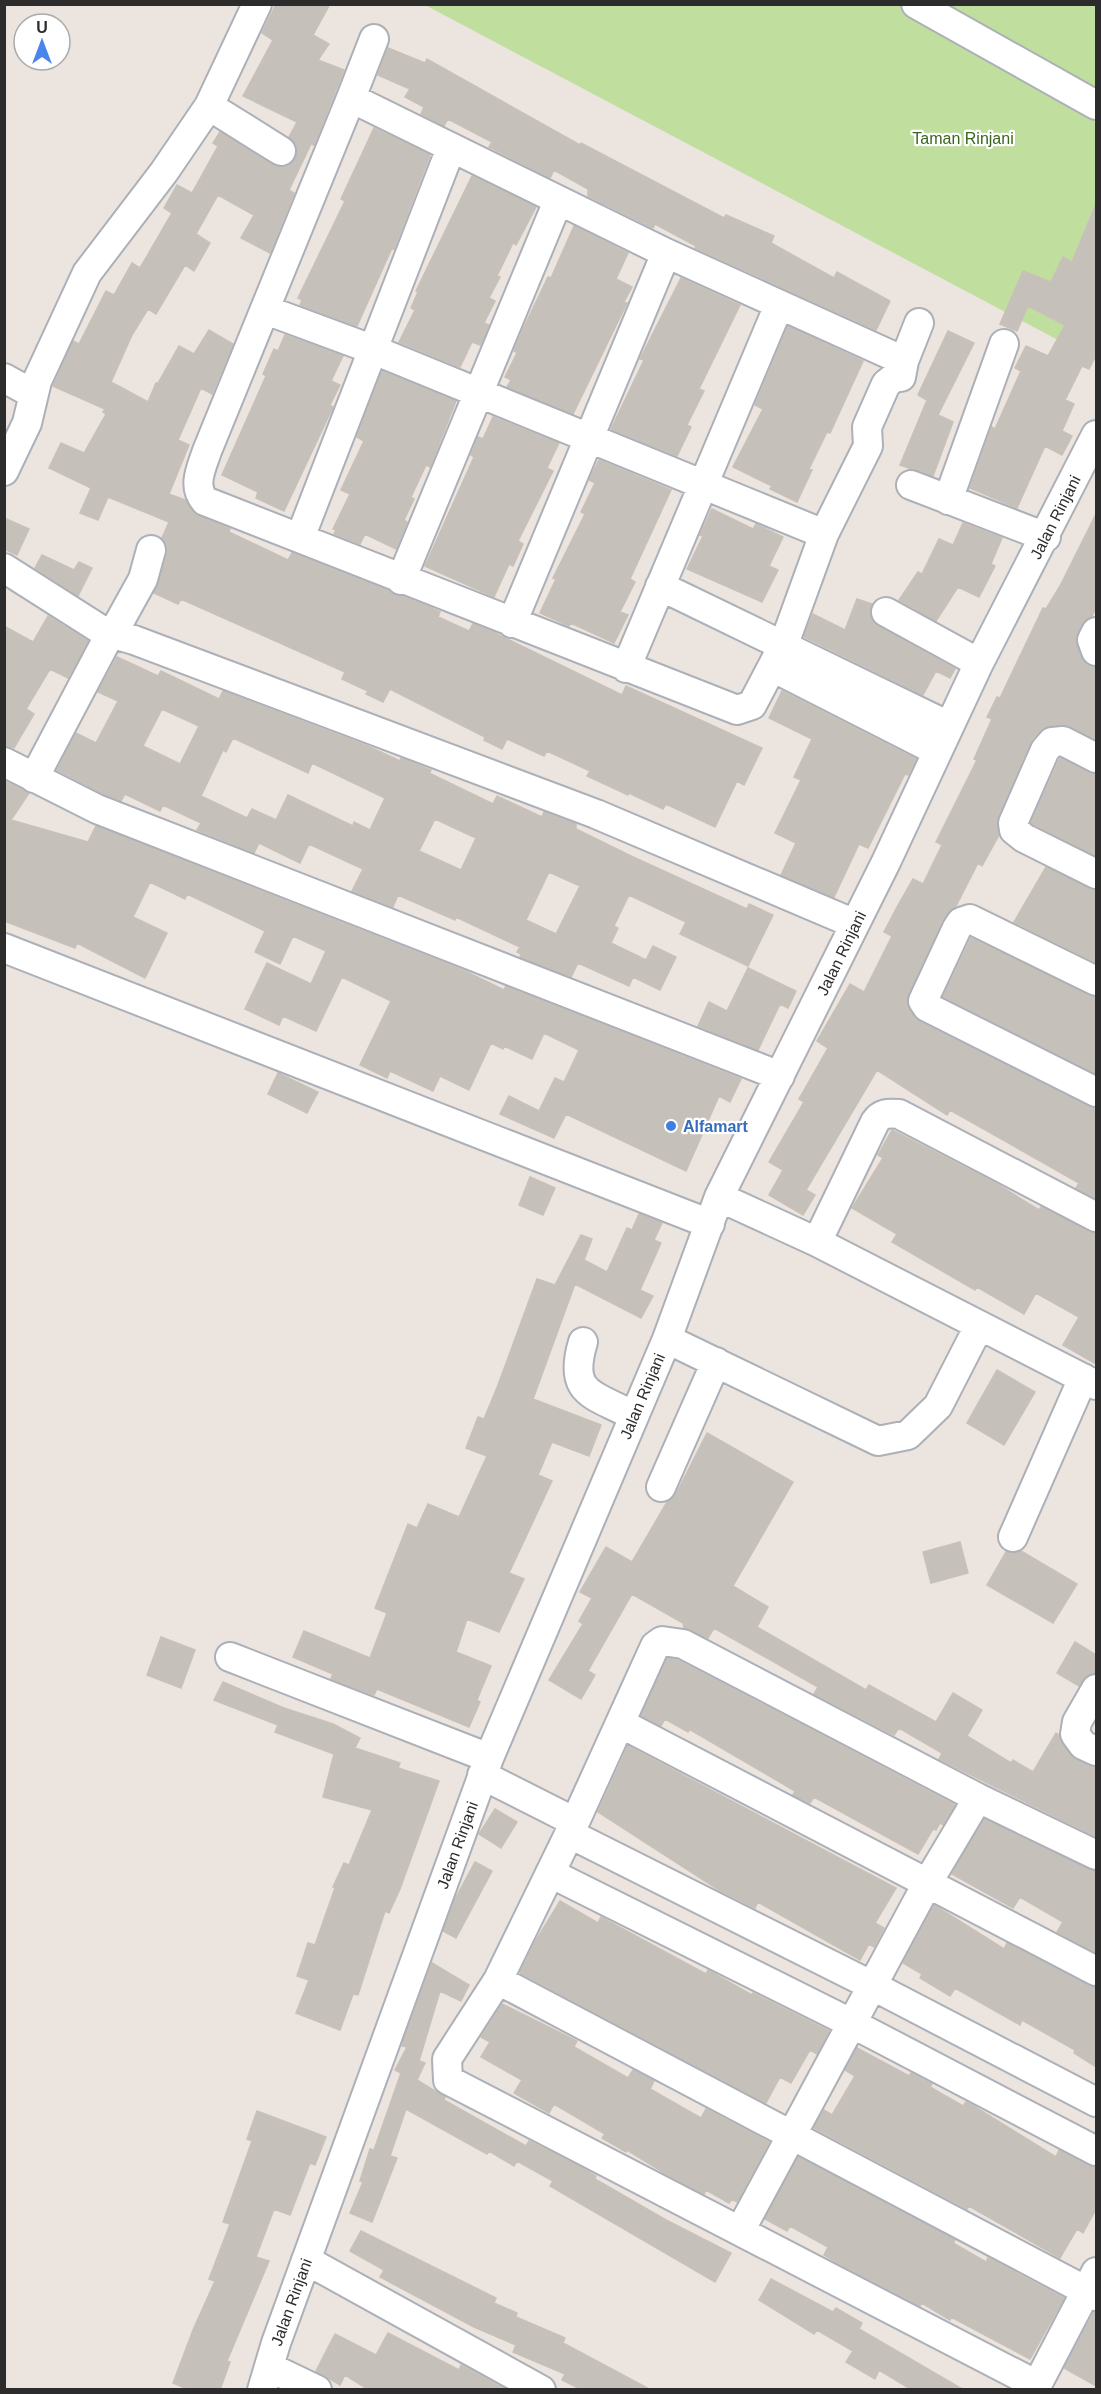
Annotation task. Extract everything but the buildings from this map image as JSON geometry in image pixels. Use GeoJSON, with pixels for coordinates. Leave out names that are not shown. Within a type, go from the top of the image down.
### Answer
{"type":"FeatureCollection","features":[{"type":"Feature","properties":{"kind":"street"},"geometry":{"type":"LineString","coordinates":[[4,471],[27,423],[33,394],[87,273],[164,172],[209,106],[257,4]]}},
{"type":"Feature","properties":{"kind":"street"},"geometry":{"type":"LineString","coordinates":[[916,4],[1096,105]]}},
{"type":"Feature","properties":{"kind":"street"},"geometry":{"type":"LineString","coordinates":[[374,39],[207,451],[198,483],[198,493],[205,501],[401,580],[737,710],[752,705],[778,656],[824,534],[868,446],[867,427],[886,384],[902,366],[919,323]]}},
{"type":"Feature","properties":{"kind":"street"},"geometry":{"type":"LineString","coordinates":[[351,98],[558,201],[779,305],[902,366]]}},
{"type":"Feature","properties":{"kind":"street"},"geometry":{"type":"LineString","coordinates":[[209,106],[281,151]]}},
{"type":"Feature","properties":{"kind":"street"},"geometry":{"type":"LineString","coordinates":[[300,538],[452,148]]}},
{"type":"Feature","properties":{"kind":"street"},"geometry":{"type":"LineString","coordinates":[[401,580],[558,201]]}},
{"type":"Feature","properties":{"kind":"street"},"geometry":{"type":"LineString","coordinates":[[512,623],[666,253]]}},
{"type":"Feature","properties":{"kind":"street"},"geometry":{"type":"LineString","coordinates":[[626,668],[701,485],[779,305]]}},
{"type":"Feature","properties":{"kind":"street"},"geometry":{"type":"LineString","coordinates":[[266,310],[374,350],[824,534]]}},
{"type":"Feature","properties":{"kind":"street"},"geometry":{"type":"LineString","coordinates":[[948,500],[1004,344]]}},
{"type":"Feature","properties":{"kind":"street"},"geometry":{"type":"LineString","coordinates":[[4,378],[33,394]]}},
{"type":"Feature","properties":{"kind":"street","name":"Jalan Rinjani"},"geometry":{"type":"LineString","coordinates":[[266,2378],[306,2260],[485,1766],[667,1339],[719,1197],[855,924],[980,663],[1096,435]]}},
{"type":"Feature","properties":{"kind":"street"},"geometry":{"type":"LineString","coordinates":[[910,486],[1046,537]]}},
{"type":"Feature","properties":{"kind":"street"},"geometry":{"type":"LineString","coordinates":[[34,778],[143,579],[151,550]]}},
{"type":"Feature","properties":{"kind":"street"},"geometry":{"type":"LineString","coordinates":[[4,568],[111,634],[134,640],[596,814],[855,924]]}},
{"type":"Feature","properties":{"kind":"street"},"geometry":{"type":"LineString","coordinates":[[660,586],[937,751]]}},
{"type":"Feature","properties":{"kind":"street"},"geometry":{"type":"LineString","coordinates":[[886,612],[980,663]]}},
{"type":"Feature","properties":{"kind":"street"},"geometry":{"type":"LineString","coordinates":[[1096,632],[1092,644],[1096,651]]}},
{"type":"Feature","properties":{"kind":"street"},"geometry":{"type":"LineString","coordinates":[[778,656],[949,726]]}},
{"type":"Feature","properties":{"kind":"street"},"geometry":{"type":"LineString","coordinates":[[1096,758],[1063,741],[1052,742],[1046,750],[1013,823],[1014,830],[1024,838],[1096,874]]}},
{"type":"Feature","properties":{"kind":"street"},"geometry":{"type":"LineString","coordinates":[[4,762],[97,809],[780,1076]]}},
{"type":"Feature","properties":{"kind":"street"},"geometry":{"type":"LineString","coordinates":[[1096,981],[970,919],[957,928],[923,1000],[927,1006],[1096,1092]]}},
{"type":"Feature","properties":{"kind":"street"},"geometry":{"type":"LineString","coordinates":[[4,948],[710,1224]]}},
{"type":"Feature","properties":{"kind":"street"},"geometry":{"type":"LineString","coordinates":[[817,1242],[874,1122],[879,1116],[887,1113],[899,1114],[1096,1217]]}},
{"type":"Feature","properties":{"kind":"street"},"geometry":{"type":"LineString","coordinates":[[719,1197],[817,1242],[1090,1382],[1013,1537]]}},
{"type":"Feature","properties":{"kind":"street"},"geometry":{"type":"LineString","coordinates":[[667,1339],[878,1441],[908,1435],[938,1406],[979,1326]]}},
{"type":"Feature","properties":{"kind":"street"},"geometry":{"type":"LineString","coordinates":[[583,1342],[577,1362],[577,1376],[583,1388],[634,1416]]}},
{"type":"Feature","properties":{"kind":"street"},"geometry":{"type":"LineString","coordinates":[[661,1487],[716,1362]]}},
{"type":"Feature","properties":{"kind":"street"},"geometry":{"type":"LineString","coordinates":[[498,1980],[792,2137],[1093,2286],[1040,2387],[448,2080],[447,2059],[498,1980],[573,1828],[655,1646],[662,1641],[683,1644],[978,1798],[1096,1855]]}},
{"type":"Feature","properties":{"kind":"street"},"geometry":{"type":"LineString","coordinates":[[230,1657],[485,1766],[573,1828],[1096,2102]]}},
{"type":"Feature","properties":{"kind":"street"},"geometry":{"type":"LineString","coordinates":[[1096,1689],[1077,1722],[1075,1734],[1083,1745],[1096,1751]]}},
{"type":"Feature","properties":{"kind":"street"},"geometry":{"type":"LineString","coordinates":[[620,1723],[1096,1971]]}},
{"type":"Feature","properties":{"kind":"street"},"geometry":{"type":"LineString","coordinates":[[740,2231],[928,1882],[978,1798]]}},
{"type":"Feature","properties":{"kind":"street"},"geometry":{"type":"LineString","coordinates":[[550,1872],[853,2024],[1096,2151]]}},
{"type":"Feature","properties":{"kind":"street"},"geometry":{"type":"LineString","coordinates":[[306,2260],[541,2390]]}},
{"type":"Feature","properties":{"kind":"street"},"geometry":{"type":"LineString","coordinates":[[266,2378],[317,2390]]}},
{"type":"Feature","properties":{"kind":"green space","name":"Taman Rinjani"},"geometry":{"type":"Polygon","coordinates":[[[425,5],[1096,5],[1096,360],[425,5]]]}},
{"type":"Feature","properties":{"kind":"place","name":"Alfamart"},"geometry":{"type":"Point","coordinates":[671,1126]}}]}
